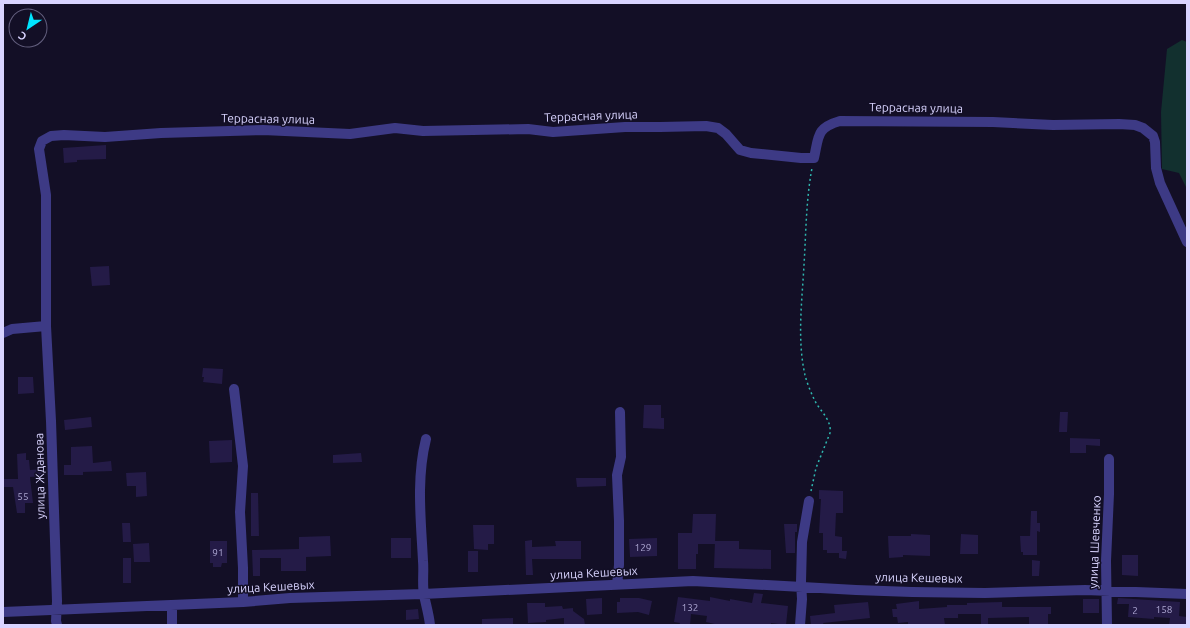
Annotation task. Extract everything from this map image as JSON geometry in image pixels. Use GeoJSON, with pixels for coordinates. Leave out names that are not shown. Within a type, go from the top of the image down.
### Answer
{"type":"FeatureCollection","features":[{"type":"Feature","properties":{"kind":"street","name":"Террасная улица"},"geometry":{"type":"LineString","coordinates":[[46,326],[46,195],[39,149],[42,141],[51,136],[64,134],[105,137],[160,133],[263,130],[350,134],[395,128],[423,131],[528,129],[553,132],[626,127],[660,128],[706,126],[718,128],[726,134],[740,150],[751,153],[814,158],[820,133],[829,124],[840,121],[1135,125],[1143,128],[1153,136],[1155,142],[1156,168],[1160,182],[1187,242]]}},
{"type":"Feature","properties":{"kind":"street"},"geometry":{"type":"LineString","coordinates":[[3,333],[12,329],[46,326]]}},
{"type":"Feature","properties":{"kind":"street","name":"улица Жданова"},"geometry":{"type":"LineString","coordinates":[[46,326],[51,414],[57,625]]}},
{"type":"Feature","properties":{"kind":"street"},"geometry":{"type":"LineString","coordinates":[[234,389],[243,466],[240,512],[243,602]]}},
{"type":"Feature","properties":{"kind":"street"},"geometry":{"type":"LineString","coordinates":[[617,585],[619,565],[619,521],[616,475],[620,457],[620,412]]}},
{"type":"Feature","properties":{"kind":"street"},"geometry":{"type":"LineString","coordinates":[[426,439],[420,475],[423,594],[430,625]]}},
{"type":"Feature","properties":{"kind":"street","name":"улица Шевченко"},"geometry":{"type":"LineString","coordinates":[[1107,625],[1106,562],[1109,459]]}},
{"type":"Feature","properties":{"kind":"street"},"geometry":{"type":"LineString","coordinates":[[800,625],[802,599],[802,542],[809,501]]}},
{"type":"Feature","properties":{"kind":"street","name":"улица Кешевых"},"geometry":{"type":"LineString","coordinates":[[3,612],[694,581],[920,592],[1106,591],[1187,594]]}},
{"type":"Feature","properties":{"kind":"street"},"geometry":{"type":"LineString","coordinates":[[172,605],[172,625]]}},
{"type":"Feature","properties":{"kind":"path"},"geometry":{"type":"LineString","coordinates":[[809,501],[816,468],[831,428],[828,420],[816,403],[810,390],[805,376],[801,346],[805,226],[814,158]]}},
{"type":"Feature","properties":{"kind":"green space"},"geometry":{"type":"Polygon","coordinates":[[[1182,40],[1187,42],[1187,189],[1179,173],[1162,169],[1161,112],[1167,49],[1182,40]]]}},
{"type":"Feature","properties":{"kind":"building"},"geometry":{"type":"Polygon","coordinates":[[[106,145],[106,159],[77,160],[77,162],[64,163],[63,148],[106,145]]]}},
{"type":"Feature","properties":{"kind":"building"},"geometry":{"type":"Polygon","coordinates":[[[109,266],[110,285],[92,286],[90,267],[109,266]]]}},
{"type":"Feature","properties":{"kind":"building"},"geometry":{"type":"Polygon","coordinates":[[[203,368],[223,369],[222,384],[203,382],[203,368]]]}},
{"type":"Feature","properties":{"kind":"building"},"geometry":{"type":"Polygon","coordinates":[[[18,377],[33,377],[34,393],[18,394],[18,377]]]}},
{"type":"Feature","properties":{"kind":"building"},"geometry":{"type":"Polygon","coordinates":[[[644,405],[661,405],[661,418],[664,418],[664,429],[643,428],[644,405]]]}},
{"type":"Feature","properties":{"kind":"building"},"geometry":{"type":"Polygon","coordinates":[[[1060,412],[1068,412],[1067,432],[1059,432],[1060,412]]]}},
{"type":"Feature","properties":{"kind":"building"},"geometry":{"type":"Polygon","coordinates":[[[91,417],[92,427],[65,430],[64,420],[91,417]]]}},
{"type":"Feature","properties":{"kind":"building"},"geometry":{"type":"Polygon","coordinates":[[[1070,438],[1100,439],[1100,446],[1086,445],[1086,453],[1070,453],[1070,438]]]}},
{"type":"Feature","properties":{"kind":"building"},"geometry":{"type":"Polygon","coordinates":[[[232,440],[232,462],[210,463],[209,441],[232,440]]]}},
{"type":"Feature","properties":{"kind":"building"},"geometry":{"type":"Polygon","coordinates":[[[92,446],[93,463],[111,461],[112,471],[83,472],[83,475],[64,475],[64,465],[71,465],[71,447],[92,446]]]}},
{"type":"Feature","properties":{"kind":"building"},"geometry":{"type":"Polygon","coordinates":[[[26,453],[26,460],[29,460],[30,470],[43,469],[43,476],[30,477],[33,503],[25,503],[25,513],[17,513],[13,487],[3,487],[3,479],[18,479],[17,454],[26,453]]]}},
{"type":"Feature","properties":{"kind":"building"},"geometry":{"type":"Polygon","coordinates":[[[361,453],[362,462],[333,463],[333,455],[361,453]]]}},
{"type":"Feature","properties":{"kind":"building"},"geometry":{"type":"Polygon","coordinates":[[[146,472],[147,496],[136,497],[136,486],[127,486],[126,473],[146,472]]]}},
{"type":"Feature","properties":{"kind":"building"},"geometry":{"type":"Polygon","coordinates":[[[576,478],[606,478],[606,486],[577,487],[576,478]]]}},
{"type":"Feature","properties":{"kind":"building"},"geometry":{"type":"Polygon","coordinates":[[[819,490],[843,491],[843,513],[836,513],[835,536],[842,537],[842,551],[847,551],[846,559],[839,558],[839,553],[827,553],[827,550],[823,550],[823,533],[819,533],[821,499],[819,499],[819,490]]]}},
{"type":"Feature","properties":{"kind":"building"},"geometry":{"type":"Polygon","coordinates":[[[251,493],[258,493],[259,536],[251,536],[251,493]]]}},
{"type":"Feature","properties":{"kind":"building"},"geometry":{"type":"Polygon","coordinates":[[[1031,511],[1037,511],[1037,523],[1040,523],[1040,532],[1037,531],[1037,555],[1023,555],[1023,552],[1021,552],[1020,536],[1030,536],[1031,511]]]}},
{"type":"Feature","properties":{"kind":"building"},"geometry":{"type":"Polygon","coordinates":[[[693,514],[716,514],[715,544],[698,544],[696,569],[678,569],[678,533],[692,533],[693,514]]]}},
{"type":"Feature","properties":{"kind":"building"},"geometry":{"type":"Polygon","coordinates":[[[122,523],[130,523],[131,542],[123,542],[122,523]]]}},
{"type":"Feature","properties":{"kind":"building"},"geometry":{"type":"Polygon","coordinates":[[[784,524],[797,524],[797,532],[795,532],[795,553],[786,553],[784,524]]]}},
{"type":"Feature","properties":{"kind":"building"},"geometry":{"type":"Polygon","coordinates":[[[473,525],[494,525],[494,544],[488,544],[488,550],[474,549],[473,525]]]}},
{"type":"Feature","properties":{"kind":"building"},"geometry":{"type":"Polygon","coordinates":[[[911,534],[930,535],[930,556],[903,555],[903,557],[889,558],[888,536],[911,536],[911,534]]]}},
{"type":"Feature","properties":{"kind":"building"},"geometry":{"type":"Polygon","coordinates":[[[961,534],[978,535],[978,554],[960,554],[961,534]]]}},
{"type":"Feature","properties":{"kind":"building"},"geometry":{"type":"Polygon","coordinates":[[[330,536],[331,556],[306,557],[306,571],[281,571],[281,558],[260,558],[260,576],[253,576],[252,550],[299,549],[299,537],[330,536]]]}},
{"type":"Feature","properties":{"kind":"building"},"geometry":{"type":"Polygon","coordinates":[[[391,538],[411,538],[411,558],[391,558],[391,538]]]}},
{"type":"Feature","properties":{"kind":"building"},"geometry":{"type":"Polygon","coordinates":[[[657,538],[657,556],[630,557],[629,539],[657,538]]]}},
{"type":"Feature","properties":{"kind":"building"},"geometry":{"type":"Polygon","coordinates":[[[532,540],[532,547],[556,546],[555,541],[581,541],[581,559],[532,559],[533,575],[526,575],[525,541],[532,540]]]}},
{"type":"Feature","properties":{"kind":"building"},"geometry":{"type":"Polygon","coordinates":[[[210,541],[227,541],[227,563],[222,563],[221,567],[213,567],[213,563],[210,563],[210,541]]]}},
{"type":"Feature","properties":{"kind":"building"},"geometry":{"type":"Polygon","coordinates":[[[715,541],[739,541],[739,549],[771,550],[771,569],[714,568],[715,541]]]}},
{"type":"Feature","properties":{"kind":"building"},"geometry":{"type":"Polygon","coordinates":[[[149,543],[150,562],[134,562],[133,544],[149,543]]]}},
{"type":"Feature","properties":{"kind":"building"},"geometry":{"type":"Polygon","coordinates":[[[468,551],[478,551],[478,572],[468,572],[468,551]]]}},
{"type":"Feature","properties":{"kind":"building"},"geometry":{"type":"Polygon","coordinates":[[[1122,555],[1138,555],[1138,576],[1122,575],[1122,555]]]}},
{"type":"Feature","properties":{"kind":"building"},"geometry":{"type":"Polygon","coordinates":[[[123,558],[131,558],[131,583],[123,583],[123,558]]]}},
{"type":"Feature","properties":{"kind":"building"},"geometry":{"type":"Polygon","coordinates":[[[1032,560],[1040,561],[1039,576],[1032,576],[1032,560]]]}},
{"type":"Feature","properties":{"kind":"building"},"geometry":{"type":"Polygon","coordinates":[[[754,593],[763,594],[761,603],[788,606],[786,625],[771,623],[771,625],[719,625],[706,622],[707,616],[691,614],[690,625],[679,625],[680,623],[674,622],[678,597],[710,601],[710,597],[752,603],[754,593]]]}},
{"type":"Feature","properties":{"kind":"building"},"geometry":{"type":"Polygon","coordinates":[[[602,598],[602,614],[587,615],[586,599],[602,598]]]}},
{"type":"Feature","properties":{"kind":"building"},"geometry":{"type":"Polygon","coordinates":[[[620,598],[639,598],[652,601],[649,615],[638,612],[617,613],[617,602],[620,602],[620,598]]]}},
{"type":"Feature","properties":{"kind":"building"},"geometry":{"type":"Polygon","coordinates":[[[1118,598],[1180,602],[1179,616],[1187,617],[1187,625],[1169,625],[1170,618],[1154,617],[1154,619],[1128,617],[1129,604],[1117,604],[1118,598]]]}},
{"type":"Feature","properties":{"kind":"building"},"geometry":{"type":"Polygon","coordinates":[[[1083,599],[1099,599],[1099,613],[1083,613],[1083,599]]]}},
{"type":"Feature","properties":{"kind":"building"},"geometry":{"type":"Polygon","coordinates":[[[919,601],[919,609],[947,607],[947,605],[967,605],[967,603],[1002,602],[1002,607],[1051,607],[1051,614],[1048,614],[1048,625],[1029,625],[1029,617],[988,618],[988,625],[981,625],[981,614],[958,614],[958,618],[944,618],[945,625],[908,625],[908,622],[898,623],[897,617],[893,617],[892,609],[897,609],[896,604],[919,601]]]}},
{"type":"Feature","properties":{"kind":"building"},"geometry":{"type":"Polygon","coordinates":[[[868,602],[870,618],[823,623],[824,625],[811,625],[810,616],[835,613],[834,605],[868,602]]]}},
{"type":"Feature","properties":{"kind":"building"},"geometry":{"type":"Polygon","coordinates":[[[527,603],[545,603],[545,607],[562,606],[563,609],[573,608],[573,611],[584,619],[585,625],[564,625],[564,618],[546,620],[546,622],[528,623],[527,603]]]}},
{"type":"Feature","properties":{"kind":"building"},"geometry":{"type":"Polygon","coordinates":[[[418,609],[419,619],[406,620],[406,610],[418,609]]]}},
{"type":"Feature","properties":{"kind":"building"},"geometry":{"type":"Polygon","coordinates":[[[513,618],[513,625],[482,625],[482,619],[513,618]]]}}]}
